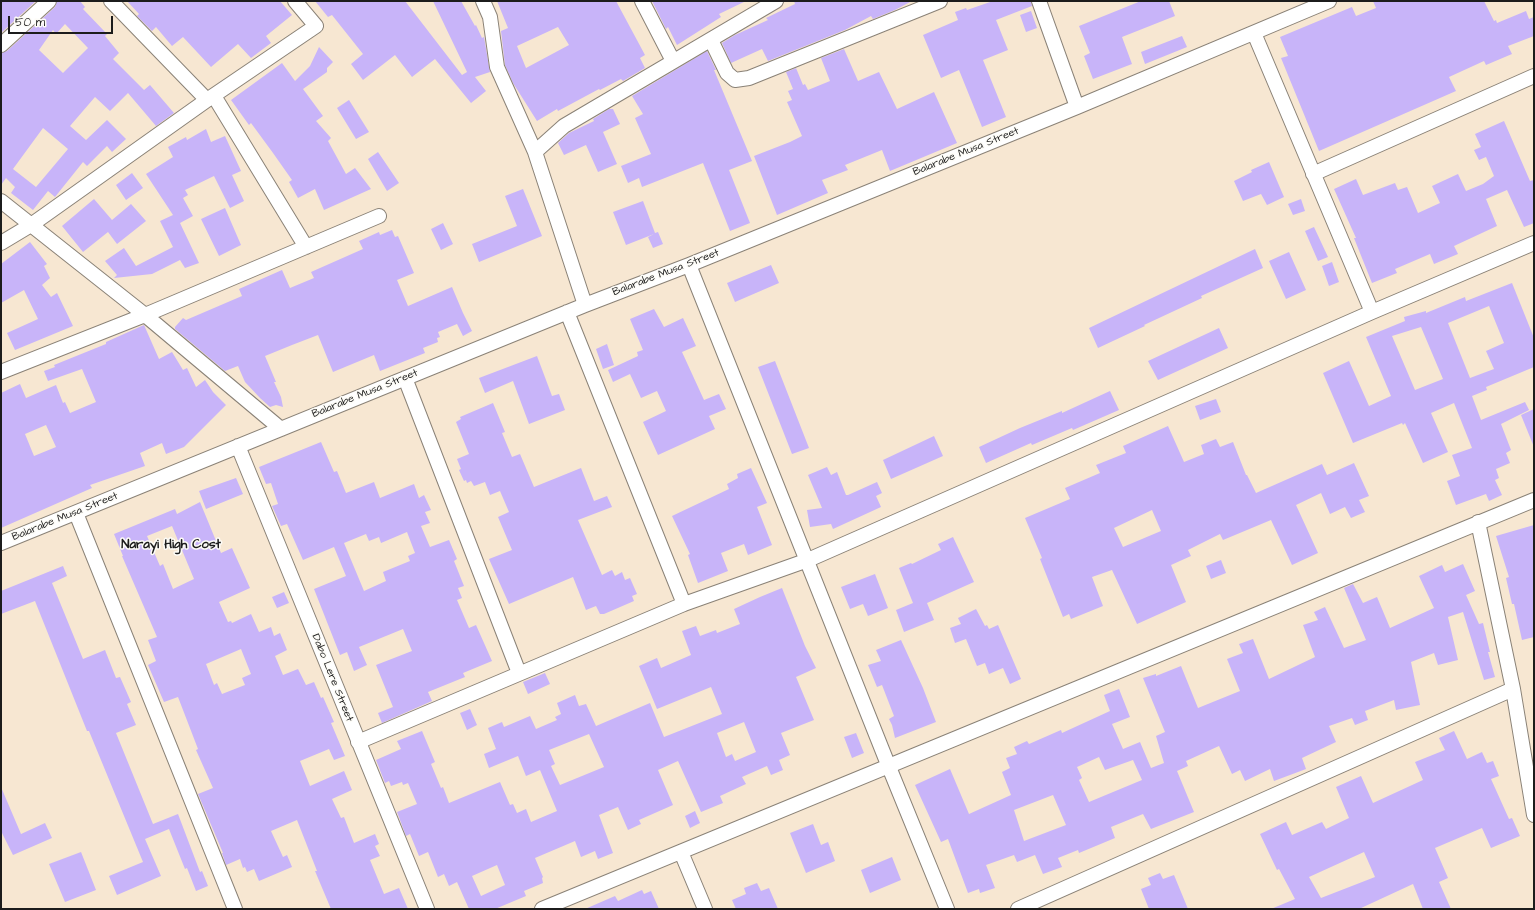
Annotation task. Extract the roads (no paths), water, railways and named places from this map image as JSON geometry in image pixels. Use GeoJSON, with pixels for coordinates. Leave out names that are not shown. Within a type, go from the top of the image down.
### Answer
{"type":"FeatureCollection","features":[{"type":"Feature","properties":{"kind":"street"},"geometry":{"type":"LineString","coordinates":[[1,45],[49,1]]}},
{"type":"Feature","properties":{"kind":"street"},"geometry":{"type":"LineString","coordinates":[[111,1],[210,98],[306,247]]}},
{"type":"Feature","properties":{"kind":"street"},"geometry":{"type":"LineString","coordinates":[[1,243],[31,225],[210,98],[316,26],[295,1]]}},
{"type":"Feature","properties":{"kind":"street"},"geometry":{"type":"LineString","coordinates":[[483,1],[490,17],[497,67],[535,152],[585,305]]}},
{"type":"Feature","properties":{"kind":"street"},"geometry":{"type":"LineString","coordinates":[[642,1],[673,61]]}},
{"type":"Feature","properties":{"kind":"street"},"geometry":{"type":"LineString","coordinates":[[535,152],[564,126],[776,1]]}},
{"type":"Feature","properties":{"kind":"street"},"geometry":{"type":"LineString","coordinates":[[711,40],[727,73],[735,80],[749,78],[940,1]]}},
{"type":"Feature","properties":{"kind":"street"},"geometry":{"type":"LineString","coordinates":[[1039,1],[1077,107]]}},
{"type":"Feature","properties":{"kind":"street","name":"Balarabe Musa Street"},"geometry":{"type":"LineString","coordinates":[[1,543],[567,312],[689,265],[1077,107],[1329,1]]}},
{"type":"Feature","properties":{"kind":"street"},"geometry":{"type":"LineString","coordinates":[[1254,33],[1372,312]]}},
{"type":"Feature","properties":{"kind":"street"},"geometry":{"type":"LineString","coordinates":[[1313,174],[1534,76]]}},
{"type":"Feature","properties":{"kind":"street"},"geometry":{"type":"LineString","coordinates":[[1,201],[145,315],[281,428]]}},
{"type":"Feature","properties":{"kind":"street"},"geometry":{"type":"LineString","coordinates":[[1,372],[145,315],[379,216]]}},
{"type":"Feature","properties":{"kind":"street"},"geometry":{"type":"LineString","coordinates":[[358,742],[684,604],[808,560],[1372,312],[1534,243]]}},
{"type":"Feature","properties":{"kind":"street"},"geometry":{"type":"LineString","coordinates":[[689,265],[947,909]]}},
{"type":"Feature","properties":{"kind":"street"},"geometry":{"type":"LineString","coordinates":[[567,312],[684,604]]}},
{"type":"Feature","properties":{"kind":"street"},"geometry":{"type":"LineString","coordinates":[[405,378],[519,673]]}},
{"type":"Feature","properties":{"kind":"street","name":"Dabo Lere Street"},"geometry":{"type":"LineString","coordinates":[[238,446],[427,909]]}},
{"type":"Feature","properties":{"kind":"street"},"geometry":{"type":"LineString","coordinates":[[542,909],[1534,500]]}},
{"type":"Feature","properties":{"kind":"street"},"geometry":{"type":"LineString","coordinates":[[76,513],[235,909]]}},
{"type":"Feature","properties":{"kind":"street"},"geometry":{"type":"LineString","coordinates":[[1478,522],[1513,689],[1534,815]]}},
{"type":"Feature","properties":{"kind":"street"},"geometry":{"type":"LineString","coordinates":[[1018,909],[1513,689]]}},
{"type":"Feature","properties":{"kind":"street"},"geometry":{"type":"LineString","coordinates":[[681,852],[705,909]]}},
{"type":"Feature","properties":{"kind":"district","name":"Narayi High Cost"},"geometry":{"type":"Point","coordinates":[171,545]}}]}
